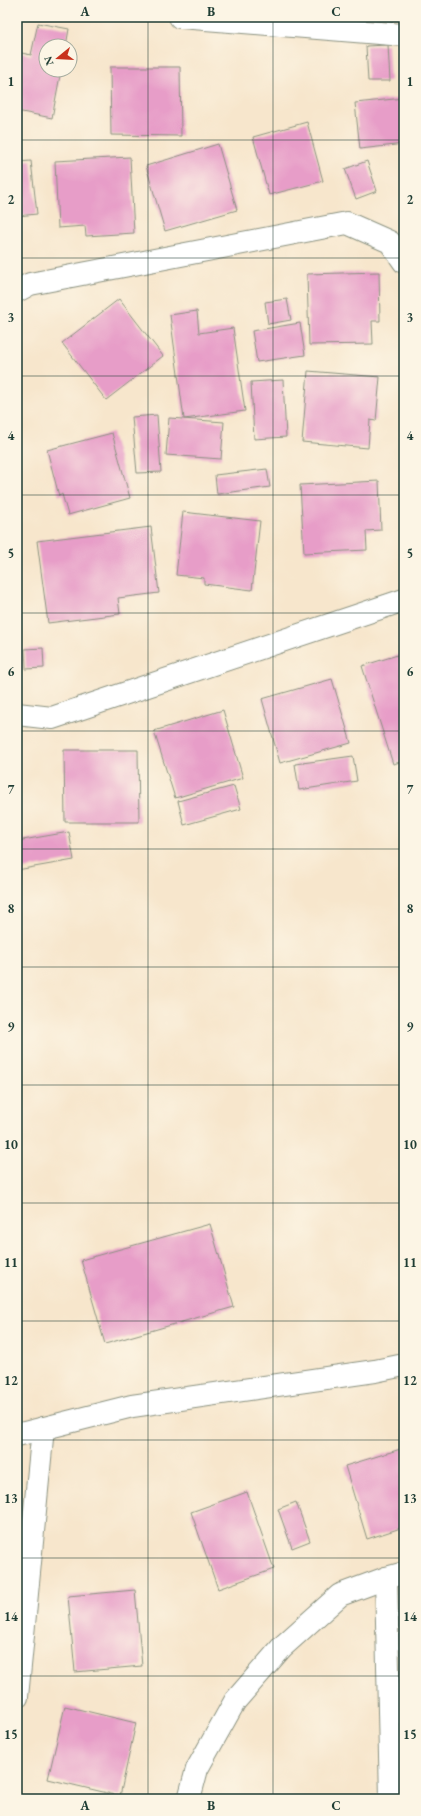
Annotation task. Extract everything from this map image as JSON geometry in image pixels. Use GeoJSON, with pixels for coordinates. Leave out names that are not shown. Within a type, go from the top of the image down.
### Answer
{"type":"FeatureCollection","features":[{"type":"Feature","properties":{"kind":"street"},"geometry":{"type":"LineString","coordinates":[[180,17],[404,35]]}},
{"type":"Feature","properties":{"kind":"street"},"geometry":{"type":"LineString","coordinates":[[17,291],[30,284],[347,223],[390,242],[404,262]]}},
{"type":"Feature","properties":{"kind":"street"},"geometry":{"type":"LineString","coordinates":[[17,714],[52,718],[404,600]]}},
{"type":"Feature","properties":{"kind":"street"},"geometry":{"type":"LineString","coordinates":[[17,1435],[132,1406],[375,1371],[404,1365]]}},
{"type":"Feature","properties":{"kind":"street"},"geometry":{"type":"LineString","coordinates":[[17,1697],[43,1428]]}},
{"type":"Feature","properties":{"kind":"street"},"geometry":{"type":"LineString","coordinates":[[189,1799],[197,1769],[235,1701],[282,1646],[340,1595],[395,1575],[391,1799]]}},
{"type":"Feature","properties":{"kind":"building"},"geometry":{"type":"Polygon","coordinates":[[[38,23],[69,29],[67,38],[38,38],[38,78],[60,78],[52,118],[17,111],[17,52],[31,55],[38,23]]]}},
{"type":"Feature","properties":{"kind":"building"},"geometry":{"type":"Polygon","coordinates":[[[388,45],[390,81],[368,81],[366,46],[388,45]]]}},
{"type":"Feature","properties":{"kind":"building"},"geometry":{"type":"Polygon","coordinates":[[[110,67],[180,67],[181,136],[111,135],[110,67]]]}},
{"type":"Feature","properties":{"kind":"building"},"geometry":{"type":"Polygon","coordinates":[[[404,98],[404,144],[360,149],[355,103],[404,98]]]}},
{"type":"Feature","properties":{"kind":"building"},"geometry":{"type":"Polygon","coordinates":[[[307,122],[323,181],[269,195],[253,137],[307,122]]]}},
{"type":"Feature","properties":{"kind":"building"},"geometry":{"type":"Polygon","coordinates":[[[218,144],[237,210],[165,231],[146,166],[218,144]]]}},
{"type":"Feature","properties":{"kind":"building"},"geometry":{"type":"Polygon","coordinates":[[[130,157],[134,233],[86,236],[85,226],[58,228],[55,161],[130,157]]]}},
{"type":"Feature","properties":{"kind":"building"},"geometry":{"type":"Polygon","coordinates":[[[31,161],[37,214],[17,216],[17,162],[31,161]]]}},
{"type":"Feature","properties":{"kind":"building"},"geometry":{"type":"Polygon","coordinates":[[[367,161],[377,191],[356,199],[345,169],[367,161]]]}},
{"type":"Feature","properties":{"kind":"building"},"geometry":{"type":"Polygon","coordinates":[[[379,272],[380,321],[372,321],[373,344],[309,345],[307,274],[379,272]]]}},
{"type":"Feature","properties":{"kind":"building"},"geometry":{"type":"Polygon","coordinates":[[[119,299],[163,356],[106,400],[62,343],[119,299]]]}},
{"type":"Feature","properties":{"kind":"building"},"geometry":{"type":"Polygon","coordinates":[[[287,299],[291,320],[268,324],[265,302],[287,299]]]}},
{"type":"Feature","properties":{"kind":"building"},"geometry":{"type":"Polygon","coordinates":[[[197,311],[199,333],[233,328],[245,411],[184,419],[170,315],[197,311]]]}},
{"type":"Feature","properties":{"kind":"building"},"geometry":{"type":"Polygon","coordinates":[[[300,323],[305,355],[257,362],[252,331],[300,323]]]}},
{"type":"Feature","properties":{"kind":"building"},"geometry":{"type":"Polygon","coordinates":[[[308,371],[380,377],[376,421],[370,420],[368,448],[302,442],[308,371]]]}},
{"type":"Feature","properties":{"kind":"building"},"geometry":{"type":"Polygon","coordinates":[[[283,380],[286,437],[254,439],[251,382],[283,380]]]}},
{"type":"Feature","properties":{"kind":"building"},"geometry":{"type":"Polygon","coordinates":[[[157,415],[161,472],[137,473],[132,417],[157,415]]]}},
{"type":"Feature","properties":{"kind":"building"},"geometry":{"type":"Polygon","coordinates":[[[169,418],[224,422],[221,459],[166,455],[169,418]]]}},
{"type":"Feature","properties":{"kind":"building"},"geometry":{"type":"Polygon","coordinates":[[[112,433],[130,498],[68,515],[62,494],[59,496],[47,450],[112,433]]]}},
{"type":"Feature","properties":{"kind":"building"},"geometry":{"type":"Polygon","coordinates":[[[267,469],[270,487],[217,494],[215,475],[267,469]]]}},
{"type":"Feature","properties":{"kind":"building"},"geometry":{"type":"Polygon","coordinates":[[[379,481],[381,530],[366,531],[367,550],[304,553],[300,485],[379,481]]]}},
{"type":"Feature","properties":{"kind":"building"},"geometry":{"type":"Polygon","coordinates":[[[183,512],[260,521],[252,590],[204,584],[204,578],[176,575],[183,512]]]}},
{"type":"Feature","properties":{"kind":"building"},"geometry":{"type":"Polygon","coordinates":[[[151,527],[159,593],[118,598],[120,614],[48,623],[37,541],[151,527]]]}},
{"type":"Feature","properties":{"kind":"building"},"geometry":{"type":"Polygon","coordinates":[[[43,648],[44,668],[26,669],[25,649],[43,648]]]}},
{"type":"Feature","properties":{"kind":"building"},"geometry":{"type":"Polygon","coordinates":[[[404,653],[404,761],[393,764],[362,666],[404,653]]]}},
{"type":"Feature","properties":{"kind":"building"},"geometry":{"type":"Polygon","coordinates":[[[332,679],[351,743],[280,763],[262,699],[332,679]]]}},
{"type":"Feature","properties":{"kind":"building"},"geometry":{"type":"Polygon","coordinates":[[[223,710],[243,778],[175,798],[154,731],[223,710]]]}},
{"type":"Feature","properties":{"kind":"building"},"geometry":{"type":"Polygon","coordinates":[[[64,750],[138,750],[139,822],[65,822],[64,750]]]}},
{"type":"Feature","properties":{"kind":"building"},"geometry":{"type":"Polygon","coordinates":[[[353,756],[357,781],[299,790],[295,764],[353,756]]]}},
{"type":"Feature","properties":{"kind":"building"},"geometry":{"type":"Polygon","coordinates":[[[234,786],[241,809],[184,825],[178,801],[234,786]]]}},
{"type":"Feature","properties":{"kind":"building"},"geometry":{"type":"Polygon","coordinates":[[[69,832],[74,860],[17,870],[17,841],[69,832]]]}},
{"type":"Feature","properties":{"kind":"building"},"geometry":{"type":"Polygon","coordinates":[[[210,1224],[234,1307],[105,1344],[81,1260],[210,1224]]]}},
{"type":"Feature","properties":{"kind":"building"},"geometry":{"type":"Polygon","coordinates":[[[404,1448],[404,1527],[367,1539],[345,1466],[404,1448]]]}},
{"type":"Feature","properties":{"kind":"building"},"geometry":{"type":"Polygon","coordinates":[[[247,1492],[274,1569],[218,1589],[191,1512],[247,1492]]]}},
{"type":"Feature","properties":{"kind":"building"},"geometry":{"type":"Polygon","coordinates":[[[296,1502],[310,1541],[292,1548],[278,1509],[296,1502]]]}},
{"type":"Feature","properties":{"kind":"building"},"geometry":{"type":"Polygon","coordinates":[[[135,1590],[142,1666],[75,1672],[68,1596],[135,1590]]]}},
{"type":"Feature","properties":{"kind":"building"},"geometry":{"type":"Polygon","coordinates":[[[65,1706],[136,1723],[120,1796],[48,1779],[65,1706]]]}}]}
